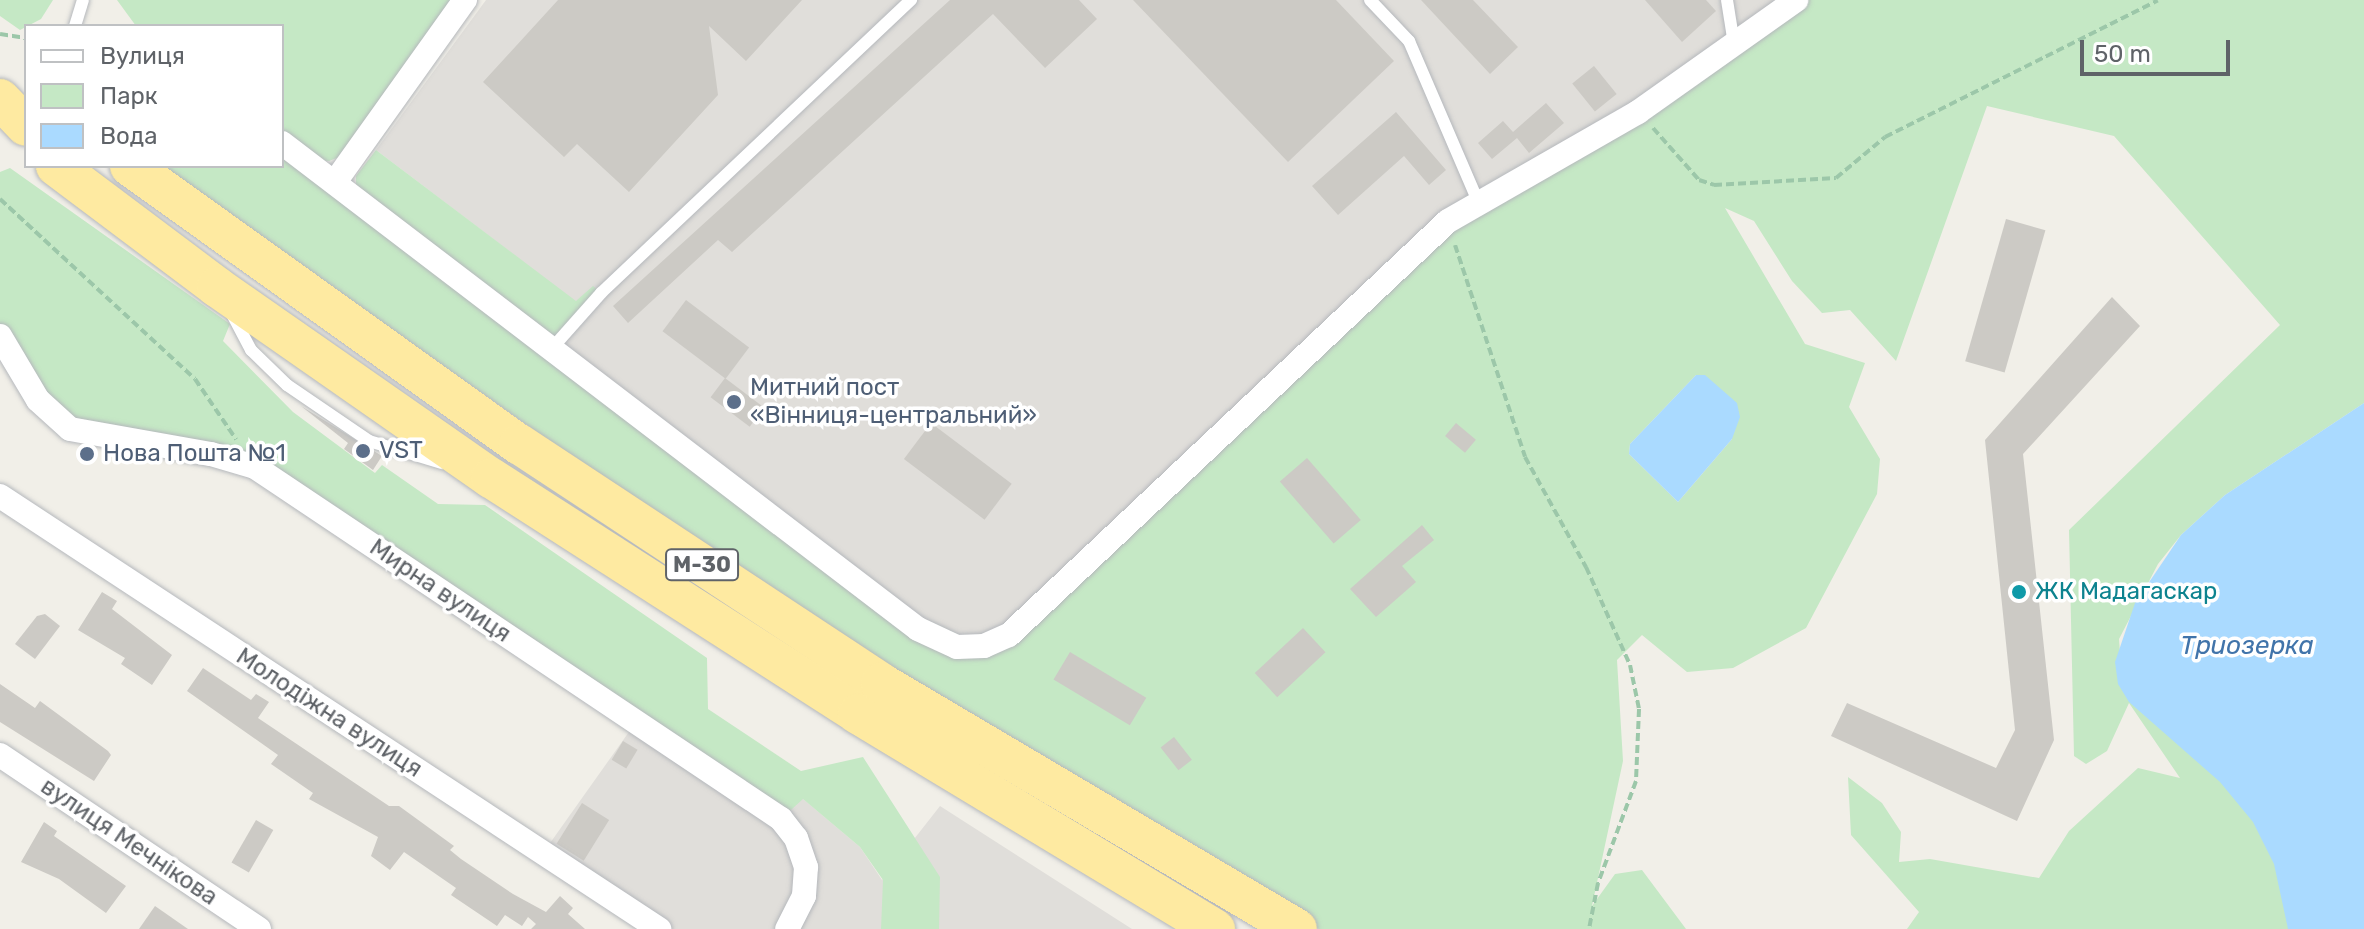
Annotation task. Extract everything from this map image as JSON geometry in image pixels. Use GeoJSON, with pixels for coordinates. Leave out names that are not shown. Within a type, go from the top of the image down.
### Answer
{"type":"FeatureCollection","features":[{"type":"Feature","properties":{"kind":"highway","name":"М-30"},"geometry":{"type":"LineString","coordinates":[[59,168],[217,287],[491,478],[858,714],[1215,929]]}},
{"type":"Feature","properties":{"kind":"highway","name":"М-30"},"geometry":{"type":"LineString","coordinates":[[133,168],[519,444],[868,675],[1297,929]]}},
{"type":"Feature","properties":{"kind":"street"},"geometry":{"type":"LineString","coordinates":[[335,182],[465,0]]}},
{"type":"Feature","properties":{"kind":"street"},"geometry":{"type":"LineString","coordinates":[[284,144],[554,346],[918,629],[957,647],[984,646],[1009,635],[1448,221],[1478,201],[1638,112],[1796,0]]}},
{"type":"Feature","properties":{"kind":"street","name":"Мирна вулиця"},"geometry":{"type":"LineString","coordinates":[[0,336],[38,400],[70,429],[211,454],[255,467],[781,819],[796,838],[806,867],[804,896],[787,929]]}},
{"type":"Feature","properties":{"kind":"street","name":"Молодіжна вулиця"},"geometry":{"type":"LineString","coordinates":[[0,496],[659,929]]}},
{"type":"Feature","properties":{"kind":"street","name":"вулиця Мечнікова"},"geometry":{"type":"LineString","coordinates":[[0,755],[259,929]]}},
{"type":"Feature","properties":{"kind":"lane"},"geometry":{"type":"LineString","coordinates":[[76,24],[83,0]]}},
{"type":"Feature","properties":{"kind":"lane"},"geometry":{"type":"LineString","coordinates":[[554,346],[601,293],[911,0]]}},
{"type":"Feature","properties":{"kind":"lane"},"geometry":{"type":"LineString","coordinates":[[1370,0],[1409,41],[1478,201]]}},
{"type":"Feature","properties":{"kind":"lane"},"geometry":{"type":"LineString","coordinates":[[1727,0],[1734,44]]}},
{"type":"Feature","properties":{"kind":"path"},"geometry":{"type":"LineString","coordinates":[[1638,112],[1699,180],[1714,185],[1836,178],[1885,137],[2158,0]]}},
{"type":"Feature","properties":{"kind":"path"},"geometry":{"type":"LineString","coordinates":[[0,34],[24,38]]}},
{"type":"Feature","properties":{"kind":"path"},"geometry":{"type":"LineString","coordinates":[[0,199],[195,379],[255,467]]}},
{"type":"Feature","properties":{"kind":"path"},"geometry":{"type":"LineString","coordinates":[[1448,221],[1525,457],[1586,567],[1630,665],[1639,709],[1639,760],[1598,883],[1589,929]]}},
{"type":"Feature","properties":{"kind":"shaded area"},"geometry":{"type":"Polygon","coordinates":[[[486,0],[1796,0],[1009,635],[957,647],[554,346],[576,302],[376,150],[486,0]]]}},
{"type":"Feature","properties":{"kind":"shaded area"},"geometry":{"type":"Polygon","coordinates":[[[636,722],[802,798],[860,847],[882,880],[940,806],[1132,929],[659,929],[543,853],[636,722]]]}},
{"type":"Feature","properties":{"kind":"green space"},"geometry":{"type":"Polygon","coordinates":[[[0,0],[53,0],[41,19],[24,24],[20,30],[0,16],[0,0]]]}},
{"type":"Feature","properties":{"kind":"green space"},"geometry":{"type":"Polygon","coordinates":[[[117,0],[456,0],[344,155],[329,161],[313,160],[284,138],[284,24],[135,24],[117,0]]]}},
{"type":"Feature","properties":{"kind":"green space"},"geometry":{"type":"Polygon","coordinates":[[[1796,0],[2364,0],[2364,403],[2225,495],[2181,535],[2158,564],[2119,639],[2121,667],[2364,929],[1907,929],[1919,912],[1851,835],[1848,777],[1882,803],[1901,832],[1899,862],[1930,859],[2039,878],[2069,831],[2138,768],[2180,778],[2129,703],[2107,751],[2086,764],[2074,756],[2069,530],[2280,325],[2114,136],[1987,106],[1896,361],[1850,310],[1822,313],[1792,281],[1754,221],[1725,208],[1805,344],[1865,363],[1849,407],[1880,459],[1877,494],[1806,628],[1733,668],[1687,672],[1642,635],[1617,660],[1623,761],[1592,906],[1615,874],[1642,870],[1686,929],[1319,929],[809,624],[163,168],[284,168],[284,157],[844,582],[984,646],[1448,221],[1796,0]],[[1696,375],[1630,444],[1629,454],[1678,502],[1732,439],[1696,375]]]}},
{"type":"Feature","properties":{"kind":"green space"},"geometry":{"type":"Polygon","coordinates":[[[376,150],[576,301],[593,286],[601,293],[554,346],[356,186],[356,176],[376,150]]]}},
{"type":"Feature","properties":{"kind":"green space"},"geometry":{"type":"Polygon","coordinates":[[[10,168],[230,324],[223,341],[293,412],[375,473],[382,465],[438,504],[485,505],[707,658],[708,709],[801,771],[863,757],[940,877],[939,929],[881,929],[883,880],[860,847],[803,799],[781,819],[255,467],[52,416],[0,336],[0,172],[10,168]]]}},
{"type":"Feature","properties":{"kind":"water"},"geometry":{"type":"Polygon","coordinates":[[[1696,375],[1705,375],[1737,403],[1740,417],[1732,439],[1678,502],[1629,454],[1630,444],[1696,375]]]}},
{"type":"Feature","properties":{"kind":"water","name":"Триозерка"},"geometry":{"type":"Polygon","coordinates":[[[2364,403],[2364,929],[2288,929],[2274,864],[2253,822],[2220,782],[2129,702],[2118,684],[2115,662],[2135,603],[2181,535],[2225,495],[2364,403]]]}},
{"type":"Feature","properties":{"kind":"building"},"geometry":{"type":"Polygon","coordinates":[[[558,0],[802,0],[746,61],[709,26],[718,95],[629,192],[577,144],[564,157],[483,82],[558,0]]]}},
{"type":"Feature","properties":{"kind":"building"},"geometry":{"type":"Polygon","coordinates":[[[950,0],[1079,0],[1097,19],[1045,68],[993,14],[732,252],[718,240],[628,323],[613,306],[950,0]]]}},
{"type":"Feature","properties":{"kind":"building"},"geometry":{"type":"Polygon","coordinates":[[[1133,0],[1336,0],[1394,61],[1288,162],[1133,0]]]}},
{"type":"Feature","properties":{"kind":"building"},"geometry":{"type":"Polygon","coordinates":[[[1421,0],[1473,0],[1518,47],[1490,74],[1421,0]]]}},
{"type":"Feature","properties":{"kind":"building"},"geometry":{"type":"Polygon","coordinates":[[[1645,0],[1706,0],[1716,11],[1682,42],[1645,0]]]}},
{"type":"Feature","properties":{"kind":"building"},"geometry":{"type":"Polygon","coordinates":[[[1594,66],[1617,94],[1595,112],[1572,84],[1594,66]]]}},
{"type":"Feature","properties":{"kind":"building"},"geometry":{"type":"Polygon","coordinates":[[[1546,103],[1564,123],[1529,153],[1517,138],[1492,159],[1478,143],[1503,121],[1513,132],[1546,103]]]}},
{"type":"Feature","properties":{"kind":"building"},"geometry":{"type":"Polygon","coordinates":[[[1396,112],[1446,170],[1429,185],[1404,156],[1338,215],[1312,186],[1396,112]]]}},
{"type":"Feature","properties":{"kind":"building"},"geometry":{"type":"Polygon","coordinates":[[[2006,219],[2045,230],[2005,373],[1965,361],[2006,219]]]}},
{"type":"Feature","properties":{"kind":"building","name":"ЖК Мадагаскар"},"geometry":{"type":"Polygon","coordinates":[[[2112,297],[2140,326],[2023,454],[2054,740],[2017,821],[1831,736],[1847,703],[1996,768],[2015,730],[1985,440],[2112,297]]]}},
{"type":"Feature","properties":{"kind":"building"},"geometry":{"type":"Polygon","coordinates":[[[686,300],[749,348],[726,379],[663,331],[686,300]]]}},
{"type":"Feature","properties":{"kind":"building"},"geometry":{"type":"Polygon","coordinates":[[[725,378],[764,407],[750,427],[711,397],[725,378]]]}},
{"type":"Feature","properties":{"kind":"building"},"geometry":{"type":"Polygon","coordinates":[[[301,406],[382,456],[373,470],[344,449],[348,443],[301,406]]]}},
{"type":"Feature","properties":{"kind":"building"},"geometry":{"type":"Polygon","coordinates":[[[931,423],[1012,484],[985,520],[904,459],[931,423]]]}},
{"type":"Feature","properties":{"kind":"building"},"geometry":{"type":"Polygon","coordinates":[[[1456,423],[1476,440],[1465,453],[1445,436],[1456,423]]]}},
{"type":"Feature","properties":{"kind":"building"},"geometry":{"type":"Polygon","coordinates":[[[1307,458],[1361,520],[1334,544],[1280,482],[1307,458]]]}},
{"type":"Feature","properties":{"kind":"building"},"geometry":{"type":"Polygon","coordinates":[[[1422,525],[1434,540],[1402,566],[1416,582],[1376,617],[1350,589],[1422,525]]]}},
{"type":"Feature","properties":{"kind":"building"},"geometry":{"type":"Polygon","coordinates":[[[102,592],[117,601],[112,609],[172,655],[152,685],[121,664],[125,658],[78,630],[102,592]]]}},
{"type":"Feature","properties":{"kind":"building"},"geometry":{"type":"Polygon","coordinates":[[[45,614],[60,626],[35,659],[15,644],[37,616],[45,614]]]}},
{"type":"Feature","properties":{"kind":"building"},"geometry":{"type":"Polygon","coordinates":[[[1303,628],[1326,652],[1277,697],[1255,673],[1303,628]]]}},
{"type":"Feature","properties":{"kind":"building"},"geometry":{"type":"Polygon","coordinates":[[[1070,652],[1146,698],[1130,725],[1054,679],[1070,652]]]}},
{"type":"Feature","properties":{"kind":"building"},"geometry":{"type":"Polygon","coordinates":[[[203,668],[251,700],[256,694],[269,702],[258,718],[389,806],[399,806],[454,846],[450,850],[461,859],[513,894],[546,912],[560,896],[573,908],[568,914],[585,929],[531,929],[536,924],[528,917],[522,926],[505,915],[497,926],[451,895],[456,888],[404,852],[390,870],[371,856],[378,837],[309,799],[313,793],[271,764],[278,755],[187,691],[203,668]]]}},
{"type":"Feature","properties":{"kind":"building"},"geometry":{"type":"Polygon","coordinates":[[[0,684],[35,708],[40,701],[108,751],[111,755],[94,781],[0,722],[0,684]]]}},
{"type":"Feature","properties":{"kind":"building"},"geometry":{"type":"Polygon","coordinates":[[[1174,737],[1192,760],[1178,770],[1161,747],[1174,737]]]}},
{"type":"Feature","properties":{"kind":"building"},"geometry":{"type":"Polygon","coordinates":[[[623,741],[638,750],[626,769],[612,760],[623,741]]]}},
{"type":"Feature","properties":{"kind":"building"},"geometry":{"type":"Polygon","coordinates":[[[582,803],[609,820],[584,861],[557,844],[582,803]]]}},
{"type":"Feature","properties":{"kind":"building"},"geometry":{"type":"Polygon","coordinates":[[[256,820],[273,830],[249,872],[232,862],[256,820]]]}},
{"type":"Feature","properties":{"kind":"building"},"geometry":{"type":"Polygon","coordinates":[[[44,822],[57,831],[54,836],[126,886],[106,913],[59,879],[21,862],[44,822]]]}},
{"type":"Feature","properties":{"kind":"building"},"geometry":{"type":"Polygon","coordinates":[[[155,906],[188,929],[139,929],[155,906]]]}},
{"type":"Feature","properties":{"kind":"place","name":"Митний пост «Вінниця-центральний»"},"geometry":{"type":"Point","coordinates":[734,402]}},
{"type":"Feature","properties":{"kind":"place","name":"VST"},"geometry":{"type":"Point","coordinates":[363,451]}},
{"type":"Feature","properties":{"kind":"place","name":"Нова Пошта №1"},"geometry":{"type":"Point","coordinates":[87,454]}},
{"type":"Feature","properties":{"kind":"place","name":"ЖК Мадагаскар"},"geometry":{"type":"Point","coordinates":[2019,592]}}]}
